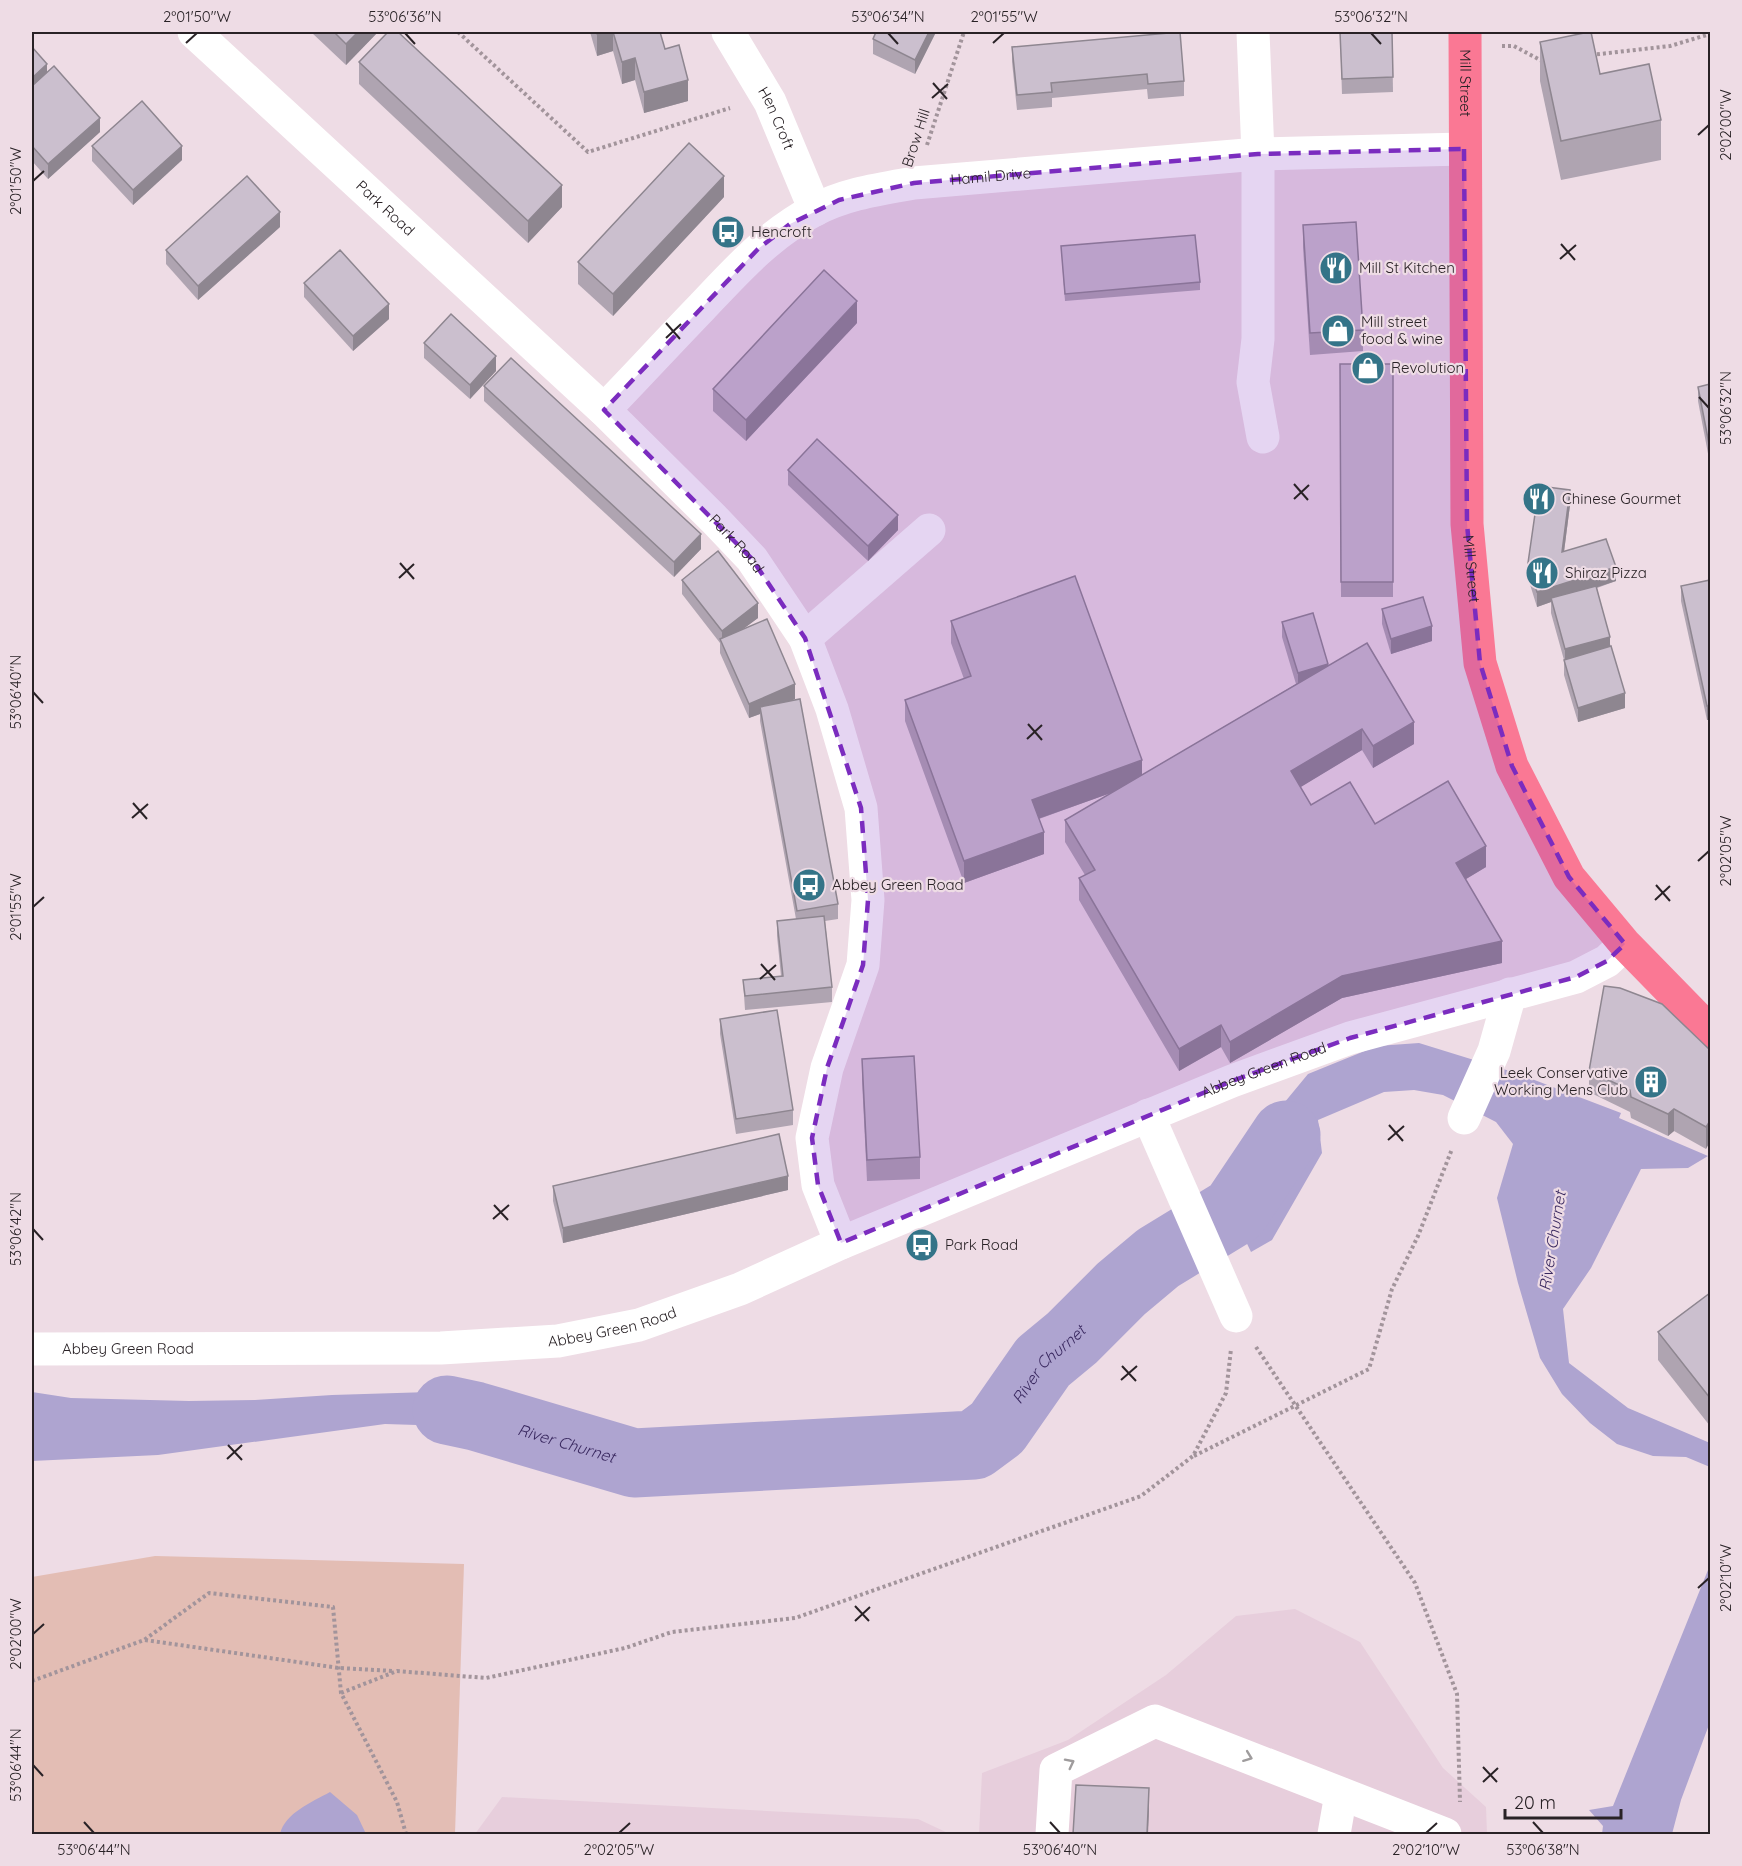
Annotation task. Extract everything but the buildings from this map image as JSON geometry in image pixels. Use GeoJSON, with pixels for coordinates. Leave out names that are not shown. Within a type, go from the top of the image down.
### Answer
{"type":"FeatureCollection","features":[{"type":"Feature","properties":{"kind":"highway","name":"Mill Street"},"geometry":{"type":"LineString","coordinates":[[1465,39],[1467,524],[1480,663],[1512,766],[1569,878],[1625,944],[1710,1031]]}},
{"type":"Feature","properties":{"kind":"street","name":"Park Road"},"geometry":{"type":"LineString","coordinates":[[194,32],[604,410],[752,559],[805,638],[831,709],[861,808],[868,900],[863,965],[827,1068],[812,1138],[818,1185],[841,1243]]}},
{"type":"Feature","properties":{"kind":"street","name":"Hen Croft"},"geometry":{"type":"LineString","coordinates":[[728,32],[766,97],[815,210]]}},
{"type":"Feature","properties":{"kind":"street"},"geometry":{"type":"LineString","coordinates":[[1253,32],[1258,154],[1258,339],[1253,382],[1263,437]]}},
{"type":"Feature","properties":{"kind":"street","name":"Hamil Drive"},"geometry":{"type":"LineString","coordinates":[[604,410],[758,249],[790,224],[839,200],[874,190],[914,183],[1258,154],[1464,149]]}},
{"type":"Feature","properties":{"kind":"street"},"geometry":{"type":"LineString","coordinates":[[805,638],[929,530]]}},
{"type":"Feature","properties":{"kind":"street","name":"Abbey Green Road"},"geometry":{"type":"LineString","coordinates":[[32,1349],[441,1348],[558,1341],[639,1325],[740,1289],[841,1243],[1232,1081],[1350,1038],[1576,977],[1607,961],[1625,944]]}},
{"type":"Feature","properties":{"kind":"street"},"geometry":{"type":"LineString","coordinates":[[1464,1118],[1494,1051],[1510,994]]}},
{"type":"Feature","properties":{"kind":"street"},"geometry":{"type":"LineString","coordinates":[[1148,1115],[1236,1316]]}},
{"type":"Feature","properties":{"kind":"street"},"geometry":{"type":"LineString","coordinates":[[1052,1834],[1056,1770],[1155,1720],[1341,1794],[1452,1823]]}},
{"type":"Feature","properties":{"kind":"street"},"geometry":{"type":"LineString","coordinates":[[1334,1834],[1341,1794]]}},
{"type":"Feature","properties":{"kind":"path"},"geometry":{"type":"LineString","coordinates":[[458,32],[588,152],[766,97]]}},
{"type":"Feature","properties":{"kind":"path","name":"Brow Hill"},"geometry":{"type":"LineString","coordinates":[[914,183],[964,32]]}},
{"type":"Feature","properties":{"kind":"path"},"geometry":{"type":"LineString","coordinates":[[1588,55],[1670,46],[1710,34]]}},
{"type":"Feature","properties":{"kind":"path"},"geometry":{"type":"LineString","coordinates":[[1465,39],[1514,46],[1542,61],[1554,59]]}},
{"type":"Feature","properties":{"kind":"path"},"geometry":{"type":"LineString","coordinates":[[144,1640],[339,1668],[486,1678],[625,1648],[672,1632],[795,1618],[1141,1496],[1193,1456],[1369,1369],[1392,1289],[1418,1236],[1464,1118]]}},
{"type":"Feature","properties":{"kind":"path"},"geometry":{"type":"LineString","coordinates":[[1236,1316],[1415,1583],[1457,1694],[1452,1823]]}},
{"type":"Feature","properties":{"kind":"path"},"geometry":{"type":"LineString","coordinates":[[1193,1456],[1226,1393],[1236,1316]]}},
{"type":"Feature","properties":{"kind":"path"},"geometry":{"type":"LineString","coordinates":[[32,1681],[144,1640],[208,1593],[333,1607],[340,1693],[397,1802],[406,1834]]}},
{"type":"Feature","properties":{"kind":"path"},"geometry":{"type":"LineString","coordinates":[[340,1693],[397,1671]]}},
{"type":"Feature","properties":{"kind":"highlighted area"},"geometry":{"type":"Polygon","coordinates":[[[1464,149],[1467,524],[1480,663],[1512,766],[1569,877],[1625,944],[1607,961],[1576,977],[1350,1038],[1232,1081],[841,1243],[818,1185],[812,1138],[827,1068],[863,965],[868,900],[861,808],[805,638],[752,559],[604,410],[758,249],[790,224],[839,200],[914,183],[1258,154],[1464,149]]]}},
{"type":"Feature","properties":{"kind":"shaded area"},"geometry":{"type":"Polygon","coordinates":[[[155,1556],[464,1564],[455,1834],[32,1834],[32,1577],[155,1556]]]}},
{"type":"Feature","properties":{"kind":"shaded area"},"geometry":{"type":"Polygon","coordinates":[[[1295,1609],[1360,1642],[1443,1768],[1486,1807],[1487,1834],[979,1834],[982,1773],[1068,1740],[1166,1675],[1236,1616],[1295,1609]]]}},
{"type":"Feature","properties":{"kind":"shaded area"},"geometry":{"type":"Polygon","coordinates":[[[502,1797],[918,1819],[950,1834],[475,1834],[502,1797]]]}},
{"type":"Feature","properties":{"kind":"water"},"geometry":{"type":"Polygon","coordinates":[[[1419,1043],[1516,1073],[1621,1113],[1619,1118],[1708,1156],[1688,1168],[1641,1169],[1591,1268],[1563,1309],[1569,1363],[1628,1408],[1710,1443],[1710,1467],[1686,1457],[1653,1456],[1617,1444],[1590,1423],[1562,1394],[1540,1358],[1497,1198],[1513,1144],[1496,1122],[1443,1095],[1414,1090],[1384,1092],[1318,1120],[1322,1153],[1272,1240],[1251,1252],[1218,1183],[1308,1074],[1377,1046],[1419,1043]]]}},
{"type":"Feature","properties":{"kind":"water"},"geometry":{"type":"Polygon","coordinates":[[[462,1391],[542,1420],[537,1446],[449,1426],[385,1424],[158,1455],[32,1461],[32,1392],[71,1398],[189,1401],[462,1391]]]}},
{"type":"Feature","properties":{"kind":"water"},"geometry":{"type":"Polygon","coordinates":[[[1710,1565],[1710,1722],[1681,1800],[1672,1834],[1602,1834],[1603,1826],[1589,1810],[1613,1806],[1710,1565]]]}},
{"type":"Feature","properties":{"kind":"water"},"geometry":{"type":"Polygon","coordinates":[[[330,1792],[357,1815],[366,1834],[280,1834],[293,1814],[330,1792]]]}},
{"type":"Feature","properties":{"kind":"waterway","name":"River Churnet"},"geometry":{"type":"LineString","coordinates":[[447,1410],[475,1416],[634,1463],[974,1445],[997,1428],[1043,1362],[1072,1338],[1121,1289],[1158,1258],[1235,1211],[1286,1135]]}},
{"type":"Feature","properties":{"kind":"place","name":"Hencroft"},"geometry":{"type":"Point","coordinates":[728,232]}},
{"type":"Feature","properties":{"kind":"place","name":"Mill St Kitchen"},"geometry":{"type":"Point","coordinates":[1336,268]}},
{"type":"Feature","properties":{"kind":"place","name":"Mill street food & wine"},"geometry":{"type":"Point","coordinates":[1338,331]}},
{"type":"Feature","properties":{"kind":"place","name":"Revolution"},"geometry":{"type":"Point","coordinates":[1368,368]}},
{"type":"Feature","properties":{"kind":"place","name":"Chinese Gourmet"},"geometry":{"type":"Point","coordinates":[1539,499]}},
{"type":"Feature","properties":{"kind":"place","name":"Shiraz Pizza"},"geometry":{"type":"Point","coordinates":[1542,573]}},
{"type":"Feature","properties":{"kind":"place","name":"Abbey Green Road"},"geometry":{"type":"Point","coordinates":[809,885]}},
{"type":"Feature","properties":{"kind":"place","name":"Leek Conservative Working Mens Club"},"geometry":{"type":"Point","coordinates":[1651,1082]}},
{"type":"Feature","properties":{"kind":"place","name":"Park Road"},"geometry":{"type":"Point","coordinates":[922,1245]}}]}
